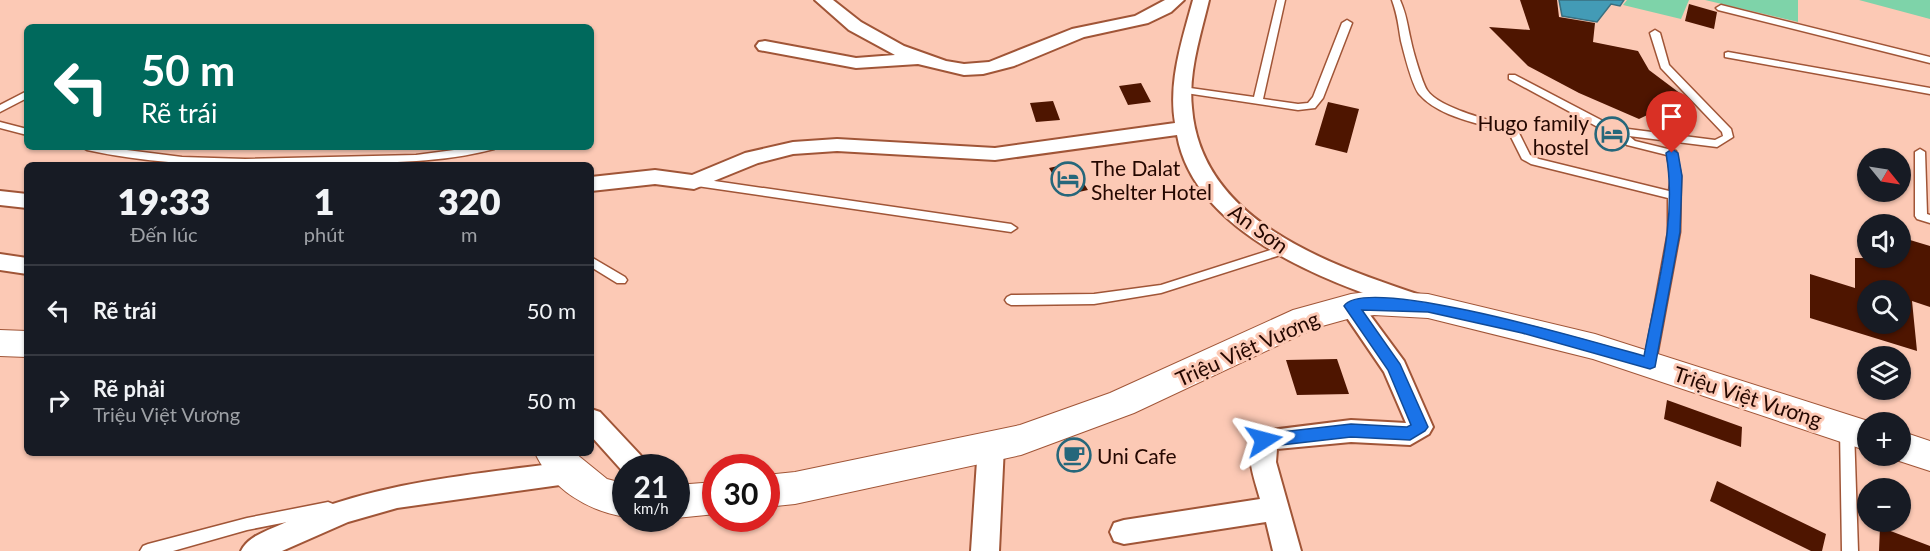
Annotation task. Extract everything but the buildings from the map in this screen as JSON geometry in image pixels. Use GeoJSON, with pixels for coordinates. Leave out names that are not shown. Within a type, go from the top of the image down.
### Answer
{"type":"FeatureCollection","features":[{"type":"Feature","properties":{"kind":"street"},"geometry":{"type":"LineString","coordinates":[[823,0],[839,14],[884,43],[919,59],[962,69],[989,67],[1078,33],[1148,18],[1176,0]]}},
{"type":"Feature","properties":{"kind":"street","name":"An Sơn"},"geometry":{"type":"LineString","coordinates":[[1201,0],[1183,90],[1185,128],[1194,158],[1217,194],[1233,212],[1286,249],[1344,277],[1428,306]]}},
{"type":"Feature","properties":{"kind":"street"},"geometry":{"type":"LineString","coordinates":[[765,46],[856,63],[919,59]]}},
{"type":"Feature","properties":{"kind":"street"},"geometry":{"type":"LineString","coordinates":[[594,184],[655,177],[694,182],[752,158],[793,148],[837,145],[995,154],[1185,128]]}},
{"type":"Feature","properties":{"kind":"street"},"geometry":{"type":"LineString","coordinates":[[0,198],[24,201]]}},
{"type":"Feature","properties":{"kind":"street"},"geometry":{"type":"LineString","coordinates":[[0,262],[24,266]]}},
{"type":"Feature","properties":{"kind":"street","name":"Triệu Việt Vương"},"geometry":{"type":"LineString","coordinates":[[780,488],[1021,440],[1078,420],[1173,381],[1305,319],[1351,306],[1374,303],[1428,306],[1522,328],[1650,363],[1857,432]]}},
{"type":"Feature","properties":{"kind":"street"},"geometry":{"type":"LineString","coordinates":[[1287,551],[1263,462],[1264,440],[1351,431],[1410,434],[1420,427],[1395,368],[1351,306]]}},
{"type":"Feature","properties":{"kind":"street"},"geometry":{"type":"LineString","coordinates":[[0,343],[24,344]]}},
{"type":"Feature","properties":{"kind":"street"},"geometry":{"type":"LineString","coordinates":[[594,422],[623,454]]}},
{"type":"Feature","properties":{"kind":"street"},"geometry":{"type":"LineString","coordinates":[[985,551],[991,446]]}},
{"type":"Feature","properties":{"kind":"street"},"geometry":{"type":"LineString","coordinates":[[1911,450],[1930,456]]}},
{"type":"Feature","properties":{"kind":"street"},"geometry":{"type":"LineString","coordinates":[[255,551],[288,534],[371,502],[560,463],[597,492],[612,497]]}},
{"type":"Feature","properties":{"kind":"street"},"geometry":{"type":"LineString","coordinates":[[1124,532],[1276,508]]}},
{"type":"Feature","properties":{"kind":"lane"},"geometry":{"type":"LineString","coordinates":[[1258,100],[1281,0]]}},
{"type":"Feature","properties":{"kind":"lane"},"geometry":{"type":"LineString","coordinates":[[1396,0],[1403,18],[1406,40],[1422,92],[1427,98],[1445,108],[1513,130],[1526,157],[1535,162],[1674,196]]}},
{"type":"Feature","properties":{"kind":"lane"},"geometry":{"type":"LineString","coordinates":[[1721,8],[1930,60]]}},
{"type":"Feature","properties":{"kind":"lane"},"geometry":{"type":"LineString","coordinates":[[1183,90],[1298,107],[1311,106],[1318,98],[1347,23]]}},
{"type":"Feature","properties":{"kind":"lane"},"geometry":{"type":"LineString","coordinates":[[1622,136],[1628,132],[1717,144],[1728,137],[1727,131],[1664,66],[1655,33]]}},
{"type":"Feature","properties":{"kind":"lane"},"geometry":{"type":"LineString","coordinates":[[1728,55],[1930,91]]}},
{"type":"Feature","properties":{"kind":"lane"},"geometry":{"type":"LineString","coordinates":[[1512,77],[1631,142],[1672,153],[1676,176],[1674,232],[1650,363]]}},
{"type":"Feature","properties":{"kind":"lane"},"geometry":{"type":"LineString","coordinates":[[0,109],[24,96]]}},
{"type":"Feature","properties":{"kind":"lane"},"geometry":{"type":"LineString","coordinates":[[0,125],[24,131]]}},
{"type":"Feature","properties":{"kind":"lane"},"geometry":{"type":"LineString","coordinates":[[102,150],[145,159],[188,162]]}},
{"type":"Feature","properties":{"kind":"lane"},"geometry":{"type":"LineString","coordinates":[[281,162],[378,159],[455,154],[471,150]]}},
{"type":"Feature","properties":{"kind":"lane"},"geometry":{"type":"LineString","coordinates":[[1920,152],[1921,216],[1930,219]]}},
{"type":"Feature","properties":{"kind":"lane"},"geometry":{"type":"LineString","coordinates":[[694,182],[1011,228]]}},
{"type":"Feature","properties":{"kind":"lane"},"geometry":{"type":"LineString","coordinates":[[1011,300],[1094,299],[1161,289],[1286,249]]}},
{"type":"Feature","properties":{"kind":"lane"},"geometry":{"type":"LineString","coordinates":[[594,263],[621,280]]}},
{"type":"Feature","properties":{"kind":"lane"},"geometry":{"type":"LineString","coordinates":[[1850,551],[1857,432]]}},
{"type":"Feature","properties":{"kind":"lane"},"geometry":{"type":"LineString","coordinates":[[148,551],[247,524],[371,502]]}},
{"type":"Feature","properties":{"kind":"green space"},"geometry":{"type":"Polygon","coordinates":[[[1627,0],[1689,0],[1681,19],[1623,5],[1627,0]]]}},
{"type":"Feature","properties":{"kind":"green space"},"geometry":{"type":"Polygon","coordinates":[[[1705,0],[1798,0],[1798,22],[1705,0]]]}},
{"type":"Feature","properties":{"kind":"green space"},"geometry":{"type":"Polygon","coordinates":[[[1859,0],[1930,0],[1930,19],[1859,0]]]}},
{"type":"Feature","properties":{"kind":"water"},"geometry":{"type":"Polygon","coordinates":[[[1559,0],[1624,0],[1620,6],[1611,4],[1597,22],[1562,16],[1559,0]]]}},
{"type":"Feature","properties":{"kind":"place","name":"Hugo family hostel"},"geometry":{"type":"Point","coordinates":[1612,134]}},
{"type":"Feature","properties":{"kind":"place","name":"The Dalat Shelter Hotel"},"geometry":{"type":"Point","coordinates":[1068,179]}},
{"type":"Feature","properties":{"kind":"place","name":"Uni Cafe"},"geometry":{"type":"Point","coordinates":[1074,455]}},
{"type":"Feature","properties":{"kind":"route"},"geometry":{"type":"LineString","coordinates":[[1264,440],[1351,431],[1410,434],[1420,427],[1395,368],[1351,306],[1374,303],[1428,306],[1522,328],[1650,363],[1657,312],[1674,232],[1676,176],[1672,153]]}}]}
